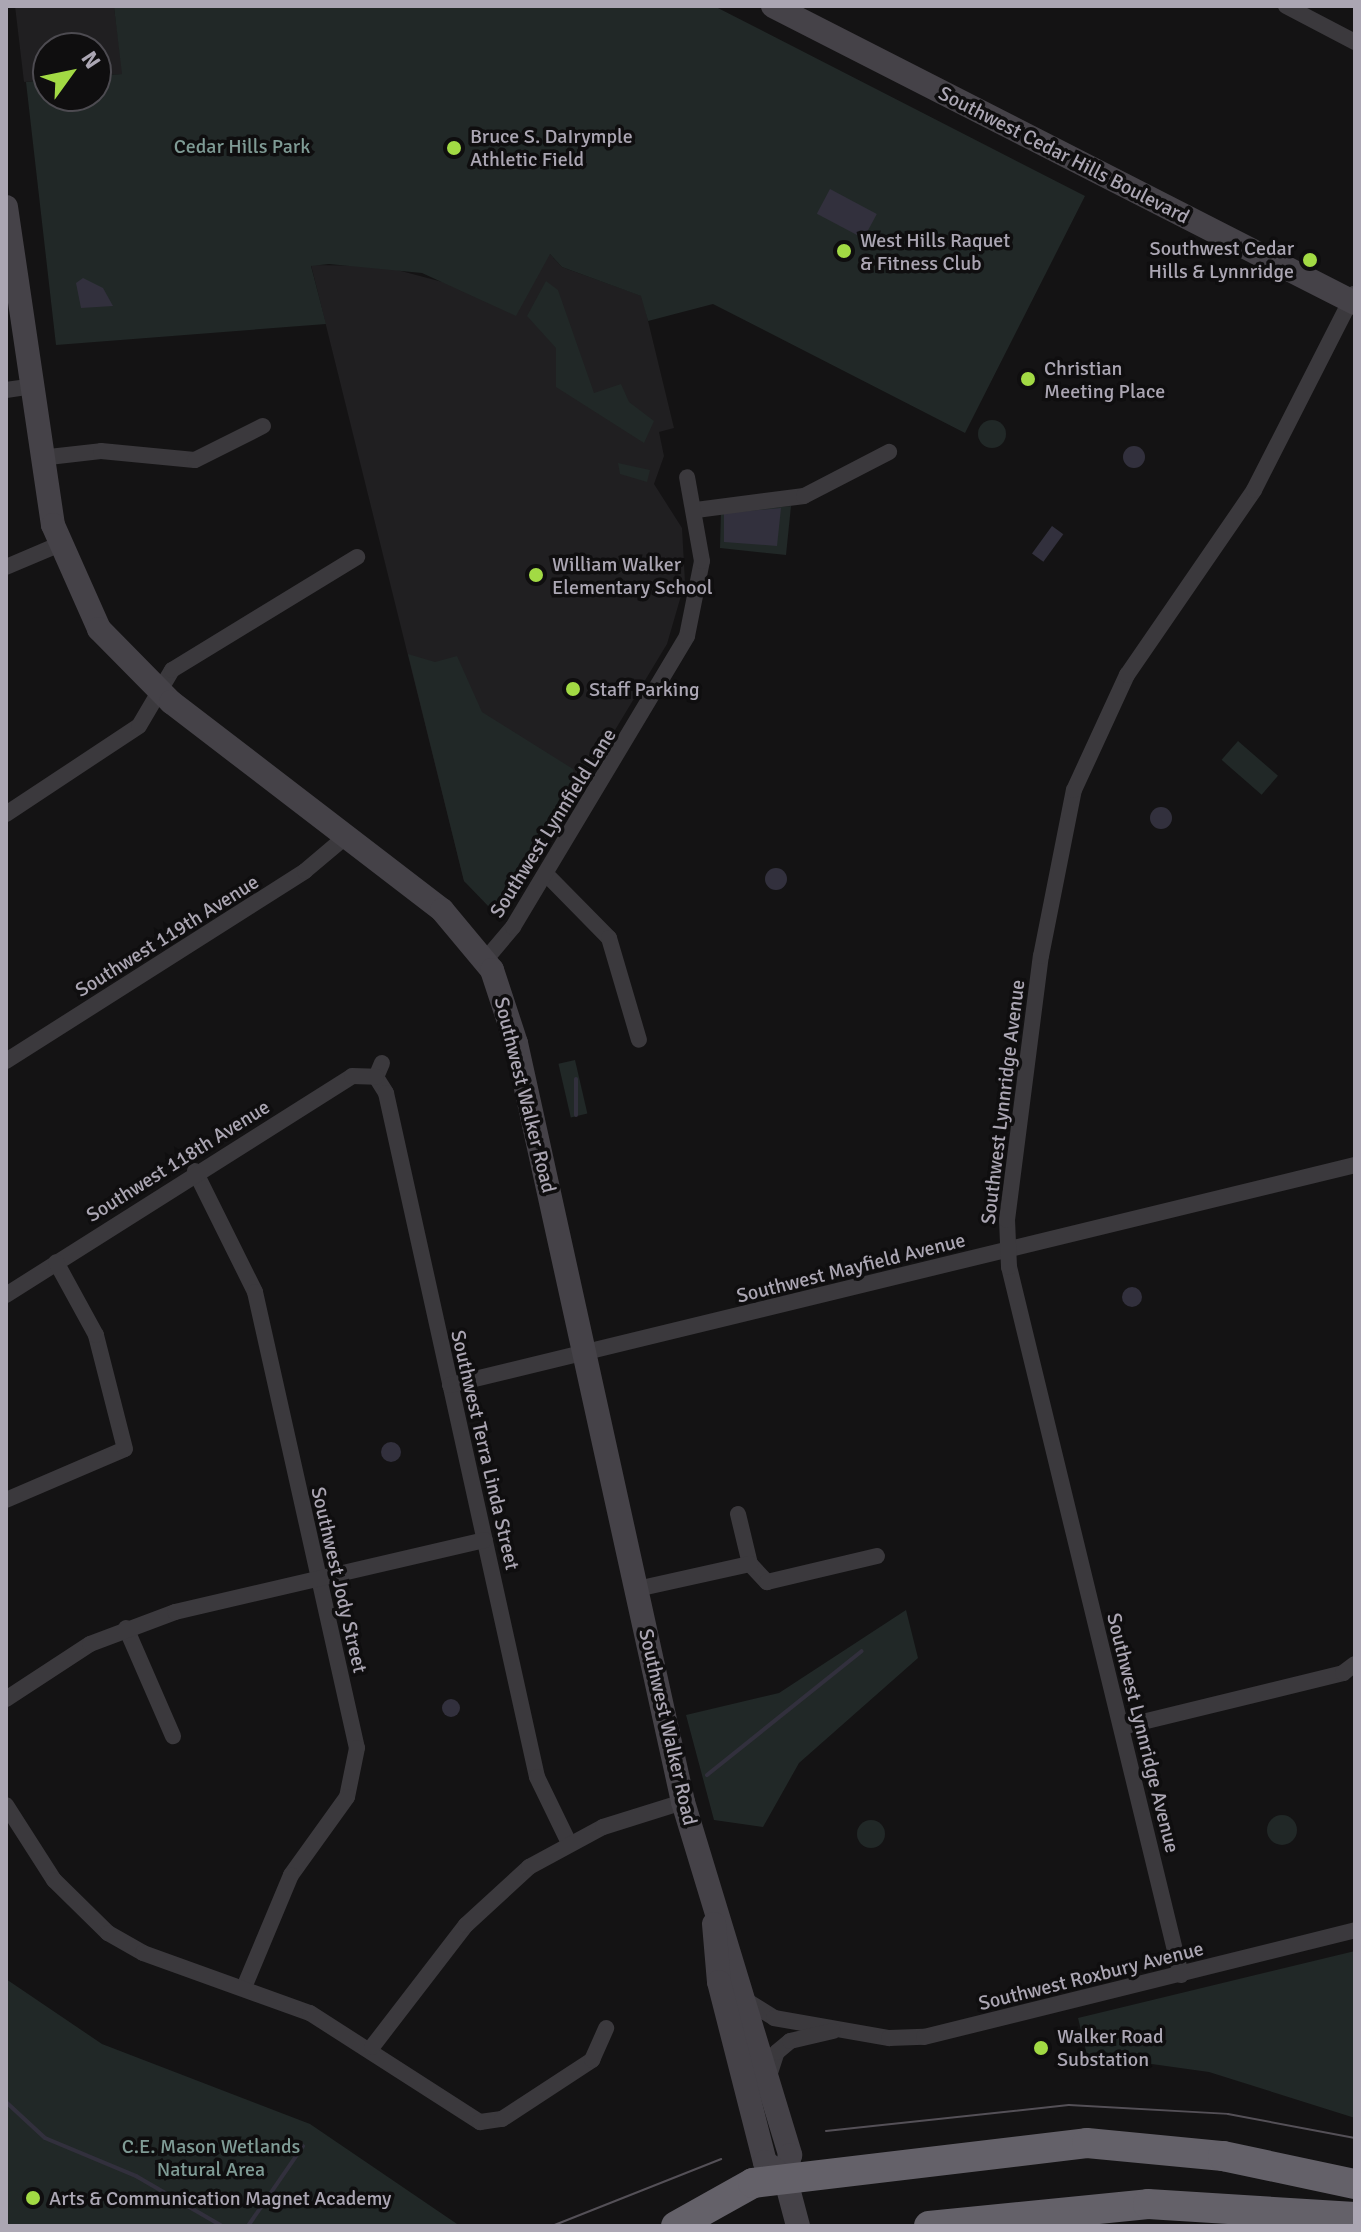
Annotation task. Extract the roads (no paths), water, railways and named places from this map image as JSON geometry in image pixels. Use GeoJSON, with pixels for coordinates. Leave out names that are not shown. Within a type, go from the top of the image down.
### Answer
{"type":"FeatureCollection","features":[{"type":"Feature","properties":{"kind":"highway"},"geometry":{"type":"LineString","coordinates":[[676,2226],[753,2183],[788,2188],[1087,2143],[1223,2156],[1355,2184]]}},
{"type":"Feature","properties":{"kind":"highway"},"geometry":{"type":"LineString","coordinates":[[929,2226],[1148,2204],[1355,2217]]}},
{"type":"Feature","properties":{"kind":"main road","name":"Southwest Cedar Hills Boulevard"},"geometry":{"type":"LineString","coordinates":[[773,6],[1354,299]]}},
{"type":"Feature","properties":{"kind":"main road","name":"Southwest Walker Road"},"geometry":{"type":"LineString","coordinates":[[6,207],[17,388],[40,458],[58,545],[99,629],[159,692],[344,838],[442,910],[486,959],[516,1043],[683,1802],[715,1922],[744,1999],[790,2155],[788,2188],[798,2226]]}},
{"type":"Feature","properties":{"kind":"main road","name":"Southwest Walker Road"},"geometry":{"type":"LineString","coordinates":[[715,1922],[716,1969],[765,2162],[788,2188]]}},
{"type":"Feature","properties":{"kind":"street"},"geometry":{"type":"LineString","coordinates":[[1286,6],[1355,42]]}},
{"type":"Feature","properties":{"kind":"street","name":"Southwest Lynnridge Avenue"},"geometry":{"type":"LineString","coordinates":[[1181,1975],[1007,1251],[1041,956],[1074,790],[1127,675],[1254,490],[1354,299]]}},
{"type":"Feature","properties":{"kind":"street"},"geometry":{"type":"LineString","coordinates":[[40,458],[101,451],[186,461],[263,426]]}},
{"type":"Feature","properties":{"kind":"street"},"geometry":{"type":"LineString","coordinates":[[696,510],[804,496],[889,452]]}},
{"type":"Feature","properties":{"kind":"street","name":"Southwest Lynnfield Lane"},"geometry":{"type":"LineString","coordinates":[[486,959],[546,874],[687,636],[702,561],[696,510],[687,477]]}},
{"type":"Feature","properties":{"kind":"street"},"geometry":{"type":"LineString","coordinates":[[6,567],[58,545]]}},
{"type":"Feature","properties":{"kind":"street"},"geometry":{"type":"LineString","coordinates":[[6,814],[139,726],[172,670],[357,557]]}},
{"type":"Feature","properties":{"kind":"street","name":"Southwest 119th Avenue"},"geometry":{"type":"LineString","coordinates":[[6,1061],[293,879],[344,838]]}},
{"type":"Feature","properties":{"kind":"street"},"geometry":{"type":"LineString","coordinates":[[546,874],[609,938],[639,1040]]}},
{"type":"Feature","properties":{"kind":"street","name":"Southwest 118th Avenue"},"geometry":{"type":"LineString","coordinates":[[6,1295],[195,1171],[352,1076],[379,1070]]}},
{"type":"Feature","properties":{"kind":"street","name":"Southwest Terra Linda Street"},"geometry":{"type":"LineString","coordinates":[[379,1070],[537,1777],[569,1843]]}},
{"type":"Feature","properties":{"kind":"street","name":"Southwest Mayfield Avenue"},"geometry":{"type":"LineString","coordinates":[[450,1385],[1355,1165]]}},
{"type":"Feature","properties":{"kind":"street","name":"Southwest Jody Street"},"geometry":{"type":"LineString","coordinates":[[195,1171],[255,1292],[357,1748],[354,1777],[291,1875],[245,1985]]}},
{"type":"Feature","properties":{"kind":"street"},"geometry":{"type":"LineString","coordinates":[[6,1500],[125,1449],[96,1335],[56,1262]]}},
{"type":"Feature","properties":{"kind":"street"},"geometry":{"type":"LineString","coordinates":[[738,1514],[750,1564],[767,1582],[785,1583],[877,1556]]}},
{"type":"Feature","properties":{"kind":"street"},"geometry":{"type":"LineString","coordinates":[[6,1699],[126,1628],[318,1578],[485,1540]]}},
{"type":"Feature","properties":{"kind":"street"},"geometry":{"type":"LineString","coordinates":[[637,1589],[750,1564]]}},
{"type":"Feature","properties":{"kind":"street"},"geometry":{"type":"LineString","coordinates":[[126,1628],[173,1736]]}},
{"type":"Feature","properties":{"kind":"street"},"geometry":{"type":"LineString","coordinates":[[1122,1727],[1343,1673],[1355,1664]]}},
{"type":"Feature","properties":{"kind":"street"},"geometry":{"type":"LineString","coordinates":[[372,2047],[482,1908],[569,1843],[683,1802]]}},
{"type":"Feature","properties":{"kind":"street"},"geometry":{"type":"LineString","coordinates":[[6,1805],[54,1880],[108,1933],[143,1953],[245,1985],[372,2047],[488,2123],[592,2060],[606,2028]]}},
{"type":"Feature","properties":{"kind":"street","name":"Southwest Roxbury Avenue"},"geometry":{"type":"LineString","coordinates":[[744,1999],[774,2018],[835,2030],[924,2037],[1355,1930]]}},
{"type":"Feature","properties":{"kind":"street","name":"Southwest Roxbury Avenue"},"geometry":{"type":"LineString","coordinates":[[768,2079],[777,2052],[790,2041],[835,2030]]}},
{"type":"Feature","properties":{"kind":"waterway"},"geometry":{"type":"LineString","coordinates":[[576,1079],[576,1115]]}},
{"type":"Feature","properties":{"kind":"waterway"},"geometry":{"type":"LineString","coordinates":[[707,1775],[862,1651]]}},
{"type":"Feature","properties":{"kind":"waterway"},"geometry":{"type":"LineString","coordinates":[[6,2102],[45,2138],[136,2176],[222,2226]]}},
{"type":"Feature","properties":{"kind":"waterway"},"geometry":{"type":"LineString","coordinates":[[248,2226],[303,2146]]}},
{"type":"Feature","properties":{"kind":"tram line"},"geometry":{"type":"LineString","coordinates":[[826,2131],[1069,2105],[1228,2114],[1355,2138]]}},
{"type":"Feature","properties":{"kind":"tram line"},"geometry":{"type":"LineString","coordinates":[[552,2226],[721,2159]]}},
{"type":"Feature","properties":{"kind":"place","name":"Bruce S. DaIrymple Athletic Field"},"geometry":{"type":"Point","coordinates":[454,148]}},
{"type":"Feature","properties":{"kind":"place","name":"West Hills Raquet & Fitness Club"},"geometry":{"type":"Point","coordinates":[844,251]}},
{"type":"Feature","properties":{"kind":"place","name":"Southwest Cedar Hills & Lynnridge"},"geometry":{"type":"Point","coordinates":[1310,260]}},
{"type":"Feature","properties":{"kind":"place","name":"Christian Meeting Place"},"geometry":{"type":"Point","coordinates":[1028,379]}},
{"type":"Feature","properties":{"kind":"place","name":"William Walker Elementary School"},"geometry":{"type":"Point","coordinates":[536,575]}},
{"type":"Feature","properties":{"kind":"place","name":"Staff Parking"},"geometry":{"type":"Point","coordinates":[573,689]}},
{"type":"Feature","properties":{"kind":"place","name":"Walker Road Substation"},"geometry":{"type":"Point","coordinates":[1041,2048]}},
{"type":"Feature","properties":{"kind":"place","name":"Arts & Communication Magnet Academy"},"geometry":{"type":"Point","coordinates":[33,2198]}},
{"type":"Feature","properties":{"kind":"park label","name":"Cedar Hills Park"},"geometry":{"type":"Point","coordinates":[242,146]}},
{"type":"Feature","properties":{"kind":"park label","name":"C.E. Mason Wetlands Natural Area"},"geometry":{"type":"Point","coordinates":[211,2158]}}]}
